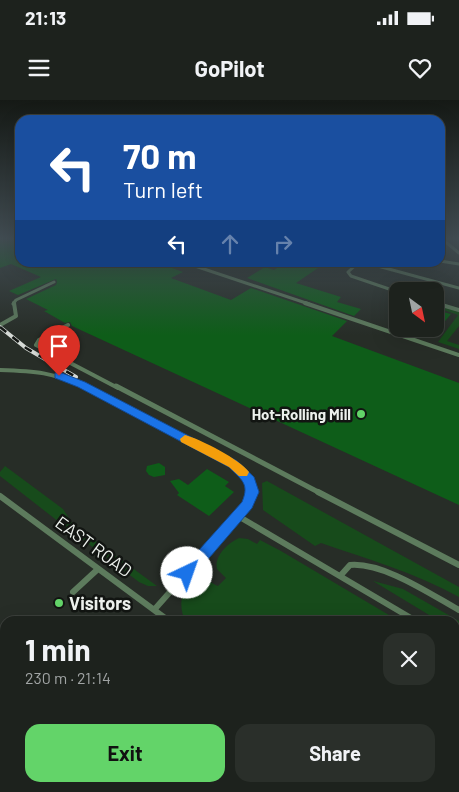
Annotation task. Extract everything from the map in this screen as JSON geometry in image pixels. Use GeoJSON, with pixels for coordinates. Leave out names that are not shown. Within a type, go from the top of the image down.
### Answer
{"type":"FeatureCollection","features":[{"type":"Feature","properties":{"kind":"lane"},"geometry":{"type":"LineString","coordinates":[[211,270],[459,355]]}},
{"type":"Feature","properties":{"kind":"lane"},"geometry":{"type":"LineString","coordinates":[[350,270],[348,272],[351,276],[389,289]]}},
{"type":"Feature","properties":{"kind":"lane"},"geometry":{"type":"LineString","coordinates":[[394,270],[459,288]]}},
{"type":"Feature","properties":{"kind":"lane"},"geometry":{"type":"LineString","coordinates":[[0,325],[16,316],[13,304],[16,300],[54,282]]}},
{"type":"Feature","properties":{"kind":"lane"},"geometry":{"type":"LineString","coordinates":[[444,306],[459,310]]}},
{"type":"Feature","properties":{"kind":"lane"},"geometry":{"type":"LineString","coordinates":[[68,325],[39,340],[36,345],[459,565]]}},
{"type":"Feature","properties":{"kind":"lane"},"geometry":{"type":"LineString","coordinates":[[0,370],[40,371],[68,379],[233,464],[246,475],[252,486],[251,497],[238,516],[154,610]]}},
{"type":"Feature","properties":{"kind":"lane","name":"EAST ROAD"},"geometry":{"type":"LineString","coordinates":[[0,496],[162,616]]}},
{"type":"Feature","properties":{"kind":"lane"},"geometry":{"type":"LineString","coordinates":[[238,516],[408,616]]}},
{"type":"Feature","properties":{"kind":"lane"},"geometry":{"type":"LineString","coordinates":[[341,575],[350,565],[359,563],[386,573],[459,610]]}},
{"type":"Feature","properties":{"kind":"lane"},"geometry":{"type":"LineString","coordinates":[[73,592],[98,570]]}},
{"type":"Feature","properties":{"kind":"green space"},"geometry":{"type":"Polygon","coordinates":[[[444,308],[459,312],[459,326],[447,341],[459,345],[459,349],[438,342],[441,338],[444,338],[444,334],[458,315],[444,310],[444,308]]]}},
{"type":"Feature","properties":{"kind":"green space"},"geometry":{"type":"Polygon","coordinates":[[[5,466],[63,509],[78,529],[73,533],[0,476],[0,472],[5,466]]]}},
{"type":"Feature","properties":{"kind":"green space"},"geometry":{"type":"Polygon","coordinates":[[[267,481],[459,587],[459,597],[443,588],[391,567],[321,543],[315,546],[263,510],[262,483],[267,481]]]}},
{"type":"Feature","properties":{"kind":"green space"},"geometry":{"type":"Polygon","coordinates":[[[83,532],[157,586],[148,586],[139,582],[78,536],[83,532]]]}},
{"type":"Feature","properties":{"kind":"green space"},"geometry":{"type":"Polygon","coordinates":[[[239,538],[248,539],[257,544],[260,540],[391,616],[184,616],[181,607],[182,599],[188,586],[200,580],[208,581],[218,586],[226,578],[217,569],[217,564],[220,555],[230,543],[239,538]]]}},
{"type":"Feature","properties":{"kind":"green space"},"geometry":{"type":"Polygon","coordinates":[[[373,581],[403,589],[450,616],[431,616],[373,581]]]}},
{"type":"Feature","properties":{"kind":"building","name":"Hot-Rolling Mill"},"geometry":{"type":"Polygon","coordinates":[[[26,270],[178,270],[183,272],[171,278],[231,300],[251,288],[347,321],[332,336],[459,383],[459,505],[72,326],[70,322],[65,323],[44,311],[48,310],[26,299],[56,285],[56,279],[18,295],[9,291],[41,277],[26,270]]]}},
{"type":"Feature","properties":{"kind":"building"},"geometry":{"type":"Polygon","coordinates":[[[260,270],[315,270],[296,283],[341,297],[337,302],[361,309],[354,316],[247,278],[260,270]]]}},
{"type":"Feature","properties":{"kind":"building"},"geometry":{"type":"Polygon","coordinates":[[[444,312],[451,314],[444,322],[444,312]]]}},
{"type":"Feature","properties":{"kind":"building"},"geometry":{"type":"Polygon","coordinates":[[[159,463],[165,467],[165,475],[154,477],[149,475],[146,471],[147,466],[159,463]]]}},
{"type":"Feature","properties":{"kind":"building"},"geometry":{"type":"Polygon","coordinates":[[[207,469],[229,482],[225,486],[234,492],[209,516],[177,495],[179,493],[170,481],[179,479],[188,485],[207,469]]]}},
{"type":"Feature","properties":{"kind":"railway"},"geometry":{"type":"LineString","coordinates":[[0,327],[26,348],[76,377]]}},
{"type":"Feature","properties":{"kind":"slow traffic"},"geometry":{"type":"LineString","coordinates":[[185,439],[233,464],[243,472]]}},
{"type":"Feature","properties":{"kind":"place","name":"Hot-Rolling Mill"},"geometry":{"type":"Point","coordinates":[361,414]}},
{"type":"Feature","properties":{"kind":"place","name":"Visitors"},"geometry":{"type":"Point","coordinates":[59,603]}},
{"type":"Feature","properties":{"kind":"route"},"geometry":{"type":"LineString","coordinates":[[59,376],[81,384],[233,464],[250,480],[252,492],[247,505],[187,573]]}}]}
